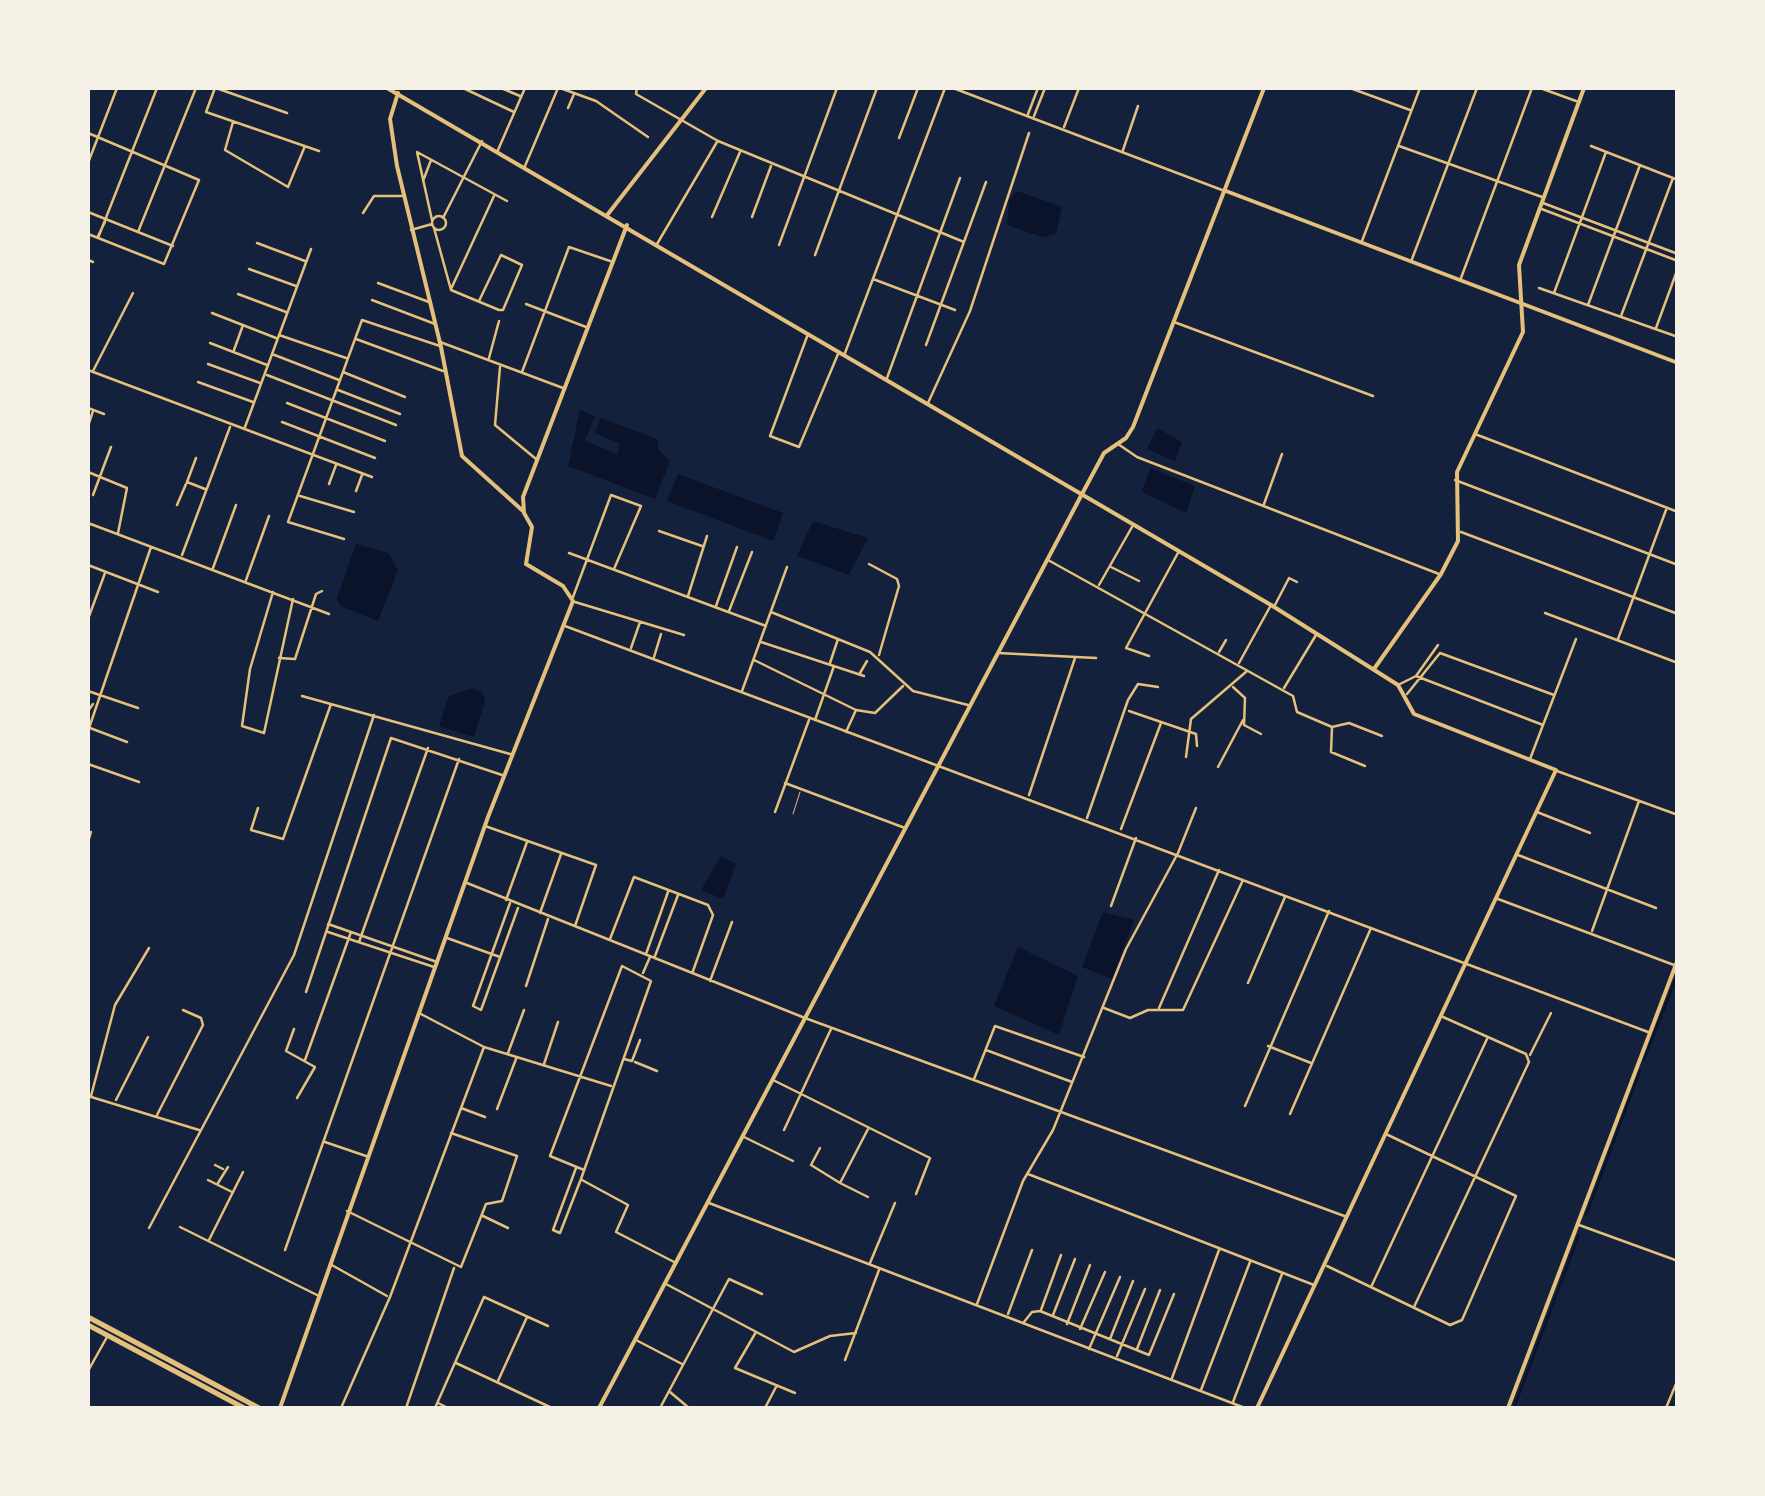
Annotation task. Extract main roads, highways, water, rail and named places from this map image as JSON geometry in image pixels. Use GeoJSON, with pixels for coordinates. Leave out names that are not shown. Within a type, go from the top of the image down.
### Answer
{"type":"FeatureCollection","features":[{"type":"Feature","properties":{"kind":"main road"},"geometry":{"type":"LineString","coordinates":[[390,88],[1272,606],[1398,685],[1414,714],[1556,770],[1257,1408]]}},
{"type":"Feature","properties":{"kind":"main road"},"geometry":{"type":"LineString","coordinates":[[608,214],[703,88]]}},
{"type":"Feature","properties":{"kind":"main road"},"geometry":{"type":"LineString","coordinates":[[598,1408],[1082,494],[1104,454],[1133,427],[1264,88]]}},
{"type":"Feature","properties":{"kind":"main road"},"geometry":{"type":"LineString","coordinates":[[1374,670],[1441,574],[1461,532],[1454,480],[1523,332],[1517,277],[1584,88]]}},
{"type":"Feature","properties":{"kind":"main road"},"geometry":{"type":"LineString","coordinates":[[280,1408],[484,826],[573,599],[555,580],[526,564],[532,527],[524,512],[462,456],[441,344],[403,196],[390,119],[398,93]]}},
{"type":"Feature","properties":{"kind":"main road"},"geometry":{"type":"LineString","coordinates":[[1226,192],[1678,363]]}},
{"type":"Feature","properties":{"kind":"main road"},"geometry":{"type":"LineString","coordinates":[[524,512],[523,496],[626,225]]}},
{"type":"Feature","properties":{"kind":"main road"},"geometry":{"type":"LineString","coordinates":[[1508,1408],[1676,962]]}},
{"type":"Feature","properties":{"kind":"main road"},"geometry":{"type":"LineString","coordinates":[[88,1317],[260,1408]]}},
{"type":"Feature","properties":{"kind":"main road"},"geometry":{"type":"LineString","coordinates":[[88,1326],[244,1408]]}},
{"type":"Feature","properties":{"kind":"water"},"geometry":{"type":"Polygon","coordinates":[[[1017,191],[1062,207],[1056,234],[1042,237],[1007,225],[1009,200],[1017,191]]]}},
{"type":"Feature","properties":{"kind":"water"},"geometry":{"type":"Polygon","coordinates":[[[580,410],[595,416],[585,440],[617,455],[620,444],[595,433],[601,418],[657,439],[659,450],[670,461],[655,499],[568,466],[580,410]]]}},
{"type":"Feature","properties":{"kind":"water"},"geometry":{"type":"Polygon","coordinates":[[[1157,428],[1182,442],[1175,461],[1147,449],[1157,428]]]}},
{"type":"Feature","properties":{"kind":"water"},"geometry":{"type":"Polygon","coordinates":[[[1150,468],[1195,486],[1186,513],[1142,492],[1150,468]]]}},
{"type":"Feature","properties":{"kind":"water"},"geometry":{"type":"Polygon","coordinates":[[[678,474],[783,513],[773,541],[667,501],[678,474]]]}},
{"type":"Feature","properties":{"kind":"water"},"geometry":{"type":"Polygon","coordinates":[[[813,521],[868,538],[849,575],[797,556],[813,521]]]}},
{"type":"Feature","properties":{"kind":"water"},"geometry":{"type":"Polygon","coordinates":[[[356,544],[388,553],[398,570],[378,621],[340,606],[337,598],[356,544]]]}},
{"type":"Feature","properties":{"kind":"water"},"geometry":{"type":"Polygon","coordinates":[[[472,688],[482,692],[485,701],[474,737],[439,726],[449,696],[472,688]]]}},
{"type":"Feature","properties":{"kind":"water"},"geometry":{"type":"Polygon","coordinates":[[[721,856],[736,864],[723,899],[701,890],[721,856]]]}},
{"type":"Feature","properties":{"kind":"water"},"geometry":{"type":"Polygon","coordinates":[[[1103,912],[1134,920],[1112,979],[1082,967],[1103,912]]]}},
{"type":"Feature","properties":{"kind":"water"},"geometry":{"type":"Polygon","coordinates":[[[1018,947],[1078,976],[1059,1035],[994,1006],[1018,947]]]}},
{"type":"Feature","properties":{"kind":"waterway"},"geometry":{"type":"LineString","coordinates":[[1644,1060],[1678,973]]}},
{"type":"Feature","properties":{"kind":"waterway"},"geometry":{"type":"LineString","coordinates":[[1586,1216],[1640,1071]]}},
{"type":"Feature","properties":{"kind":"waterway"},"geometry":{"type":"LineString","coordinates":[[1514,1408],[1579,1235]]}}]}
